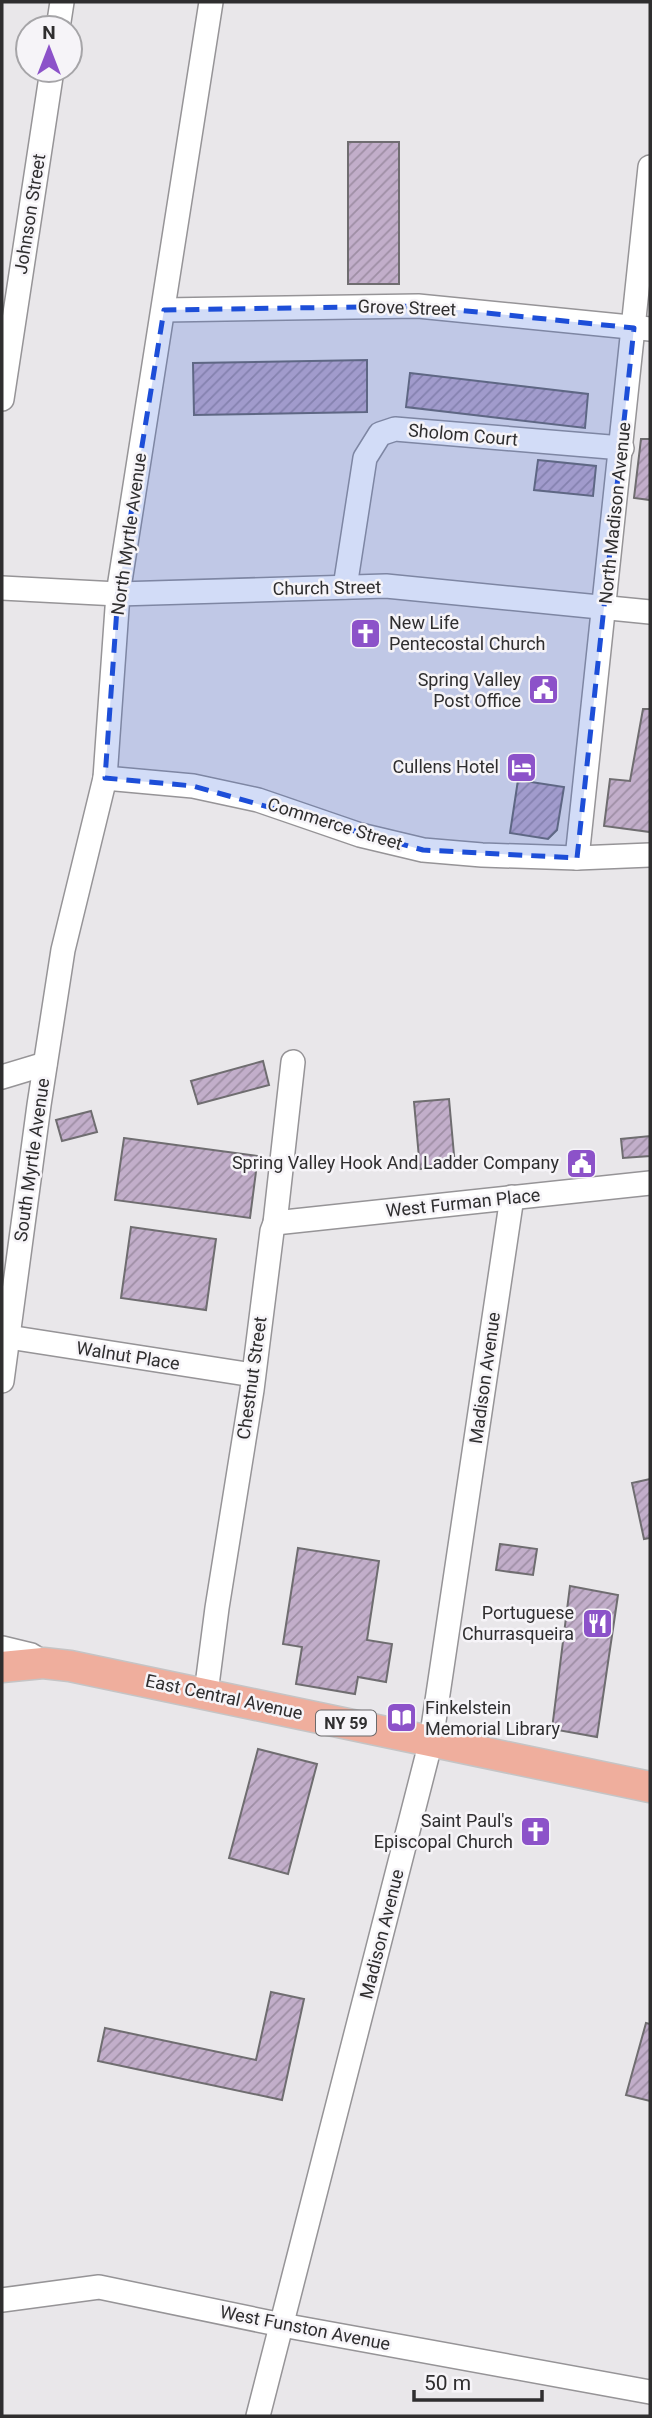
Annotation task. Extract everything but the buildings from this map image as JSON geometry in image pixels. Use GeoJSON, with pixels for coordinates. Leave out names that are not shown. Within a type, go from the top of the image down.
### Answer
{"type":"FeatureCollection","features":[{"type":"Feature","properties":{"kind":"main road","name":"East Central Avenue"},"geometry":{"type":"LineString","coordinates":[[43,1663],[206,1693],[650,1787]]}},
{"type":"Feature","properties":{"kind":"main road","name":"NY 59"},"geometry":{"type":"LineString","coordinates":[[2,1667],[43,1663]]}},
{"type":"Feature","properties":{"kind":"street","name":"North Myrtle Avenue"},"geometry":{"type":"LineString","coordinates":[[45,1064],[63,950],[104,778],[117,594],[211,2]]}},
{"type":"Feature","properties":{"kind":"street","name":"Johnson Street"},"geometry":{"type":"LineString","coordinates":[[2,399],[50,84]]}},
{"type":"Feature","properties":{"kind":"street","name":"North Madison Avenue"},"geometry":{"type":"LineString","coordinates":[[577,858],[622,448],[642,329],[650,167]]}},
{"type":"Feature","properties":{"kind":"street","name":"Grove Street"},"geometry":{"type":"LineString","coordinates":[[164,310],[418,306],[642,329]]}},
{"type":"Feature","properties":{"kind":"street","name":"Sholom Court"},"geometry":{"type":"LineString","coordinates":[[345,587],[365,458],[380,434],[395,429],[622,448]]}},
{"type":"Feature","properties":{"kind":"street","name":"Church Street"},"geometry":{"type":"LineString","coordinates":[[2,589],[117,594],[386,586],[650,612]]}},
{"type":"Feature","properties":{"kind":"street","name":"Commerce Street"},"geometry":{"type":"LineString","coordinates":[[104,778],[194,786],[219,791],[258,800],[360,835],[423,850],[577,858],[650,855]]}},
{"type":"Feature","properties":{"kind":"street","name":"Chestnut Street"},"geometry":{"type":"LineString","coordinates":[[206,1693],[275,1223],[293,1062]]}},
{"type":"Feature","properties":{"kind":"street"},"geometry":{"type":"LineString","coordinates":[[2,1077],[45,1064]]}},
{"type":"Feature","properties":{"kind":"street","name":"South Myrtle Avenue"},"geometry":{"type":"LineString","coordinates":[[2,1381],[5,1337],[45,1064]]}},
{"type":"Feature","properties":{"kind":"street","name":"West Furman Place"},"geometry":{"type":"LineString","coordinates":[[275,1223],[650,1183]]}},
{"type":"Feature","properties":{"kind":"street","name":"Madison Avenue"},"geometry":{"type":"LineString","coordinates":[[258,2416],[431,1741],[512,1197]]}},
{"type":"Feature","properties":{"kind":"street","name":"Walnut Place"},"geometry":{"type":"LineString","coordinates":[[5,1337],[253,1375]]}},
{"type":"Feature","properties":{"kind":"street"},"geometry":{"type":"LineString","coordinates":[[2,1648],[31,1655],[43,1663]]}},
{"type":"Feature","properties":{"kind":"street","name":"West Funston Avenue"},"geometry":{"type":"LineString","coordinates":[[2,2300],[99,2287],[282,2325],[650,2392]]}},
{"type":"Feature","properties":{"kind":"highlighted area"},"geometry":{"type":"Polygon","coordinates":[[[418,306],[634,328],[577,858],[423,850],[193,786],[105,778],[118,594],[164,310],[418,306]]]}},
{"type":"Feature","properties":{"kind":"place","name":"New Life Pentecostal Church"},"geometry":{"type":"Point","coordinates":[366,633]}},
{"type":"Feature","properties":{"kind":"place","name":"Spring Valley Post Office"},"geometry":{"type":"Point","coordinates":[544,690]}},
{"type":"Feature","properties":{"kind":"place","name":"Cullens Hotel"},"geometry":{"type":"Point","coordinates":[522,767]}},
{"type":"Feature","properties":{"kind":"place","name":"Spring Valley Hook And Ladder Company"},"geometry":{"type":"Point","coordinates":[582,1163]}},
{"type":"Feature","properties":{"kind":"place","name":"Portuguese Churrasqueira"},"geometry":{"type":"Point","coordinates":[597,1623]}},
{"type":"Feature","properties":{"kind":"place","name":"Finkelstein Memorial Library"},"geometry":{"type":"Point","coordinates":[402,1718]}},
{"type":"Feature","properties":{"kind":"place","name":"Saint Paul's Episcopal Church"},"geometry":{"type":"Point","coordinates":[536,1831]}}]}
